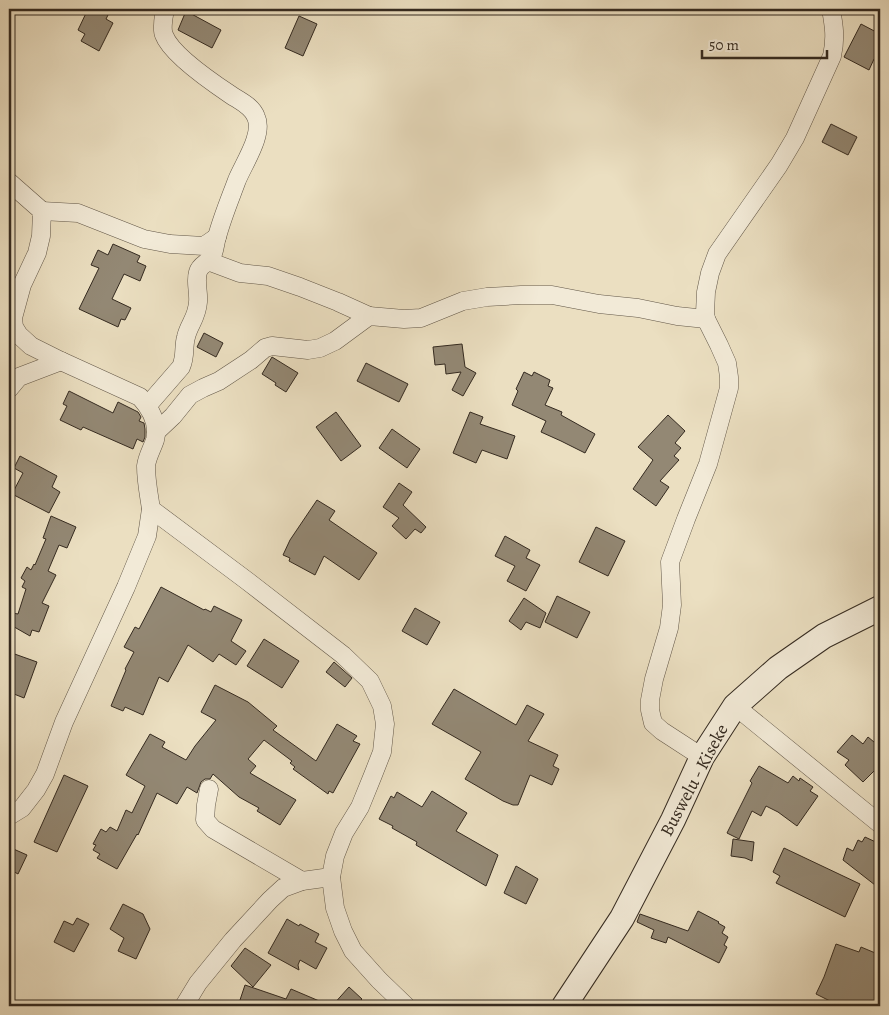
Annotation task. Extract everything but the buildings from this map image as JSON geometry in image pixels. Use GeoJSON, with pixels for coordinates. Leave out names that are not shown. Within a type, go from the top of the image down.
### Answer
{"type":"FeatureCollection","features":[{"type":"Feature","properties":{"kind":"main road","name":"Buswelu - Kiseke"},"geometry":{"type":"LineString","coordinates":[[564,1006],[622,918],[673,820],[702,757],[735,706],[778,668],[824,636],[880,608]]}},
{"type":"Feature","properties":{"kind":"street"},"geometry":{"type":"LineString","coordinates":[[9,816],[22,808],[46,774],[64,722],[126,587],[147,536],[151,509],[146,465],[156,432],[151,402],[181,367],[184,360],[186,337],[195,317],[198,304],[198,272],[202,264],[208,261],[212,255],[238,179],[258,132],[256,116],[250,107],[203,74],[172,48],[163,34],[165,9]]}},
{"type":"Feature","properties":{"kind":"street"},"geometry":{"type":"LineString","coordinates":[[702,757],[662,732],[652,723],[650,700],[669,628],[672,605],[670,562],[708,464],[729,388],[727,363],[706,319],[706,292],[717,254],[796,138],[832,56],[835,43],[831,9]]}},
{"type":"Feature","properties":{"kind":"street"},"geometry":{"type":"LineString","coordinates":[[9,182],[42,211],[78,213],[144,239],[170,244],[204,246],[217,237]]}},
{"type":"Feature","properties":{"kind":"street"},"geometry":{"type":"LineString","coordinates":[[42,211],[41,236],[37,252],[22,285],[13,318],[14,327],[19,335],[31,346],[151,402],[183,403]]}},
{"type":"Feature","properties":{"kind":"street"},"geometry":{"type":"LineString","coordinates":[[208,261],[240,272],[268,276],[338,302],[369,316],[404,319],[421,318],[463,301],[487,297],[552,294],[599,304],[706,319]]}},
{"type":"Feature","properties":{"kind":"street"},"geometry":{"type":"LineString","coordinates":[[156,432],[173,416],[190,395],[219,381],[252,360],[266,348],[272,346],[308,350],[320,348],[334,341],[369,316]]}},
{"type":"Feature","properties":{"kind":"street"},"geometry":{"type":"LineString","coordinates":[[9,389],[19,377],[61,361]]}},
{"type":"Feature","properties":{"kind":"street"},"geometry":{"type":"LineString","coordinates":[[151,509],[343,655],[370,681],[382,706],[385,724],[382,752],[360,807],[344,833],[335,856],[332,877],[335,908],[343,930],[354,951],[378,980],[406,1006]]}},
{"type":"Feature","properties":{"kind":"street"},"geometry":{"type":"LineString","coordinates":[[735,706],[880,824]]}},
{"type":"Feature","properties":{"kind":"street"},"geometry":{"type":"LineString","coordinates":[[209,789],[205,820],[213,829],[302,881]]}},
{"type":"Feature","properties":{"kind":"street"},"geometry":{"type":"LineString","coordinates":[[184,1006],[198,983],[233,940],[283,888],[302,881],[332,877]]}}]}
